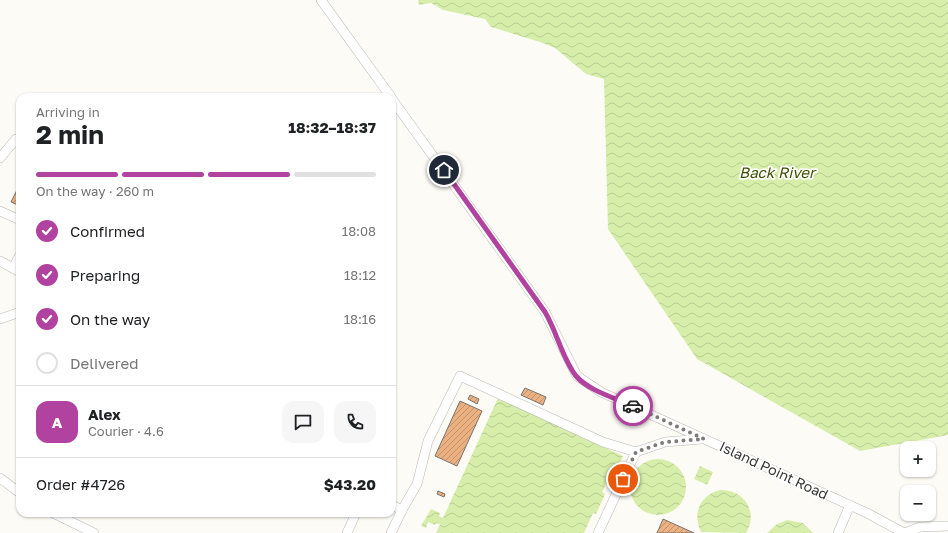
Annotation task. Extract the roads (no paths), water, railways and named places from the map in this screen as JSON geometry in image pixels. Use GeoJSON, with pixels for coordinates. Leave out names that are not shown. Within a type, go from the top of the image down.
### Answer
{"type":"FeatureCollection","features":[{"type":"Feature","properties":{"kind":"street","name":"Island Point Road"},"geometry":{"type":"LineString","coordinates":[[321,0],[387,93]]}},
{"type":"Feature","properties":{"kind":"street","name":"Island Point Road"},"geometry":{"type":"LineString","coordinates":[[396,105],[545,312],[552,323],[567,360],[577,376],[601,392],[850,505],[904,533]]}},
{"type":"Feature","properties":{"kind":"street"},"geometry":{"type":"LineString","coordinates":[[0,158],[16,139]]}},
{"type":"Feature","properties":{"kind":"street"},"geometry":{"type":"LineString","coordinates":[[0,211],[16,218]]}},
{"type":"Feature","properties":{"kind":"street"},"geometry":{"type":"LineString","coordinates":[[0,262],[16,270]]}},
{"type":"Feature","properties":{"kind":"street"},"geometry":{"type":"LineString","coordinates":[[0,319],[16,313]]}},
{"type":"Feature","properties":{"kind":"street"},"geometry":{"type":"LineString","coordinates":[[392,533],[402,510],[417,484],[428,441],[460,376],[603,442],[636,452],[665,442],[704,439]]}},
{"type":"Feature","properties":{"kind":"street"},"geometry":{"type":"LineString","coordinates":[[598,533],[636,452]]}},
{"type":"Feature","properties":{"kind":"street"},"geometry":{"type":"LineString","coordinates":[[0,478],[16,490]]}},
{"type":"Feature","properties":{"kind":"street"},"geometry":{"type":"LineString","coordinates":[[838,533],[850,505]]}},
{"type":"Feature","properties":{"kind":"street"},"geometry":{"type":"LineString","coordinates":[[396,507],[402,510]]}},
{"type":"Feature","properties":{"kind":"street"},"geometry":{"type":"LineString","coordinates":[[62,517],[94,533]]}},
{"type":"Feature","properties":{"kind":"street"},"geometry":{"type":"LineString","coordinates":[[347,533],[354,517]]}},
{"type":"Feature","properties":{"kind":"street"},"geometry":{"type":"LineString","coordinates":[[904,533],[920,526],[948,526]]}},
{"type":"Feature","properties":{"kind":"water","name":"Back River"},"geometry":{"type":"Polygon","coordinates":[[[418,0],[948,0],[948,435],[915,441],[900,441],[900,444],[860,451],[697,359],[608,229],[604,79],[586,74],[555,48],[491,27],[485,19],[443,10],[431,3],[419,5],[418,0]]]}},
{"type":"Feature","properties":{"kind":"water"},"geometry":{"type":"Polygon","coordinates":[[[498,398],[623,456],[614,476],[611,474],[602,492],[605,494],[596,514],[593,513],[584,533],[436,533],[440,524],[436,523],[435,525],[428,522],[426,528],[421,526],[431,509],[440,513],[439,516],[443,518],[498,398]]]}},
{"type":"Feature","properties":{"kind":"water"},"geometry":{"type":"Polygon","coordinates":[[[658,459],[669,461],[678,467],[684,476],[686,487],[684,498],[678,507],[669,513],[658,515],[647,513],[638,507],[632,498],[630,487],[632,476],[638,467],[647,461],[658,459]]]}},
{"type":"Feature","properties":{"kind":"water"},"geometry":{"type":"Polygon","coordinates":[[[700,466],[713,472],[707,485],[694,479],[700,466]]]}},
{"type":"Feature","properties":{"kind":"water"},"geometry":{"type":"Polygon","coordinates":[[[720,490],[736,493],[747,503],[751,517],[750,525],[746,533],[701,532],[697,518],[700,506],[707,496],[720,490]]]}},
{"type":"Feature","properties":{"kind":"water"},"geometry":{"type":"Polygon","coordinates":[[[787,520],[803,523],[813,533],[767,533],[777,524],[787,520]]]}}]}
